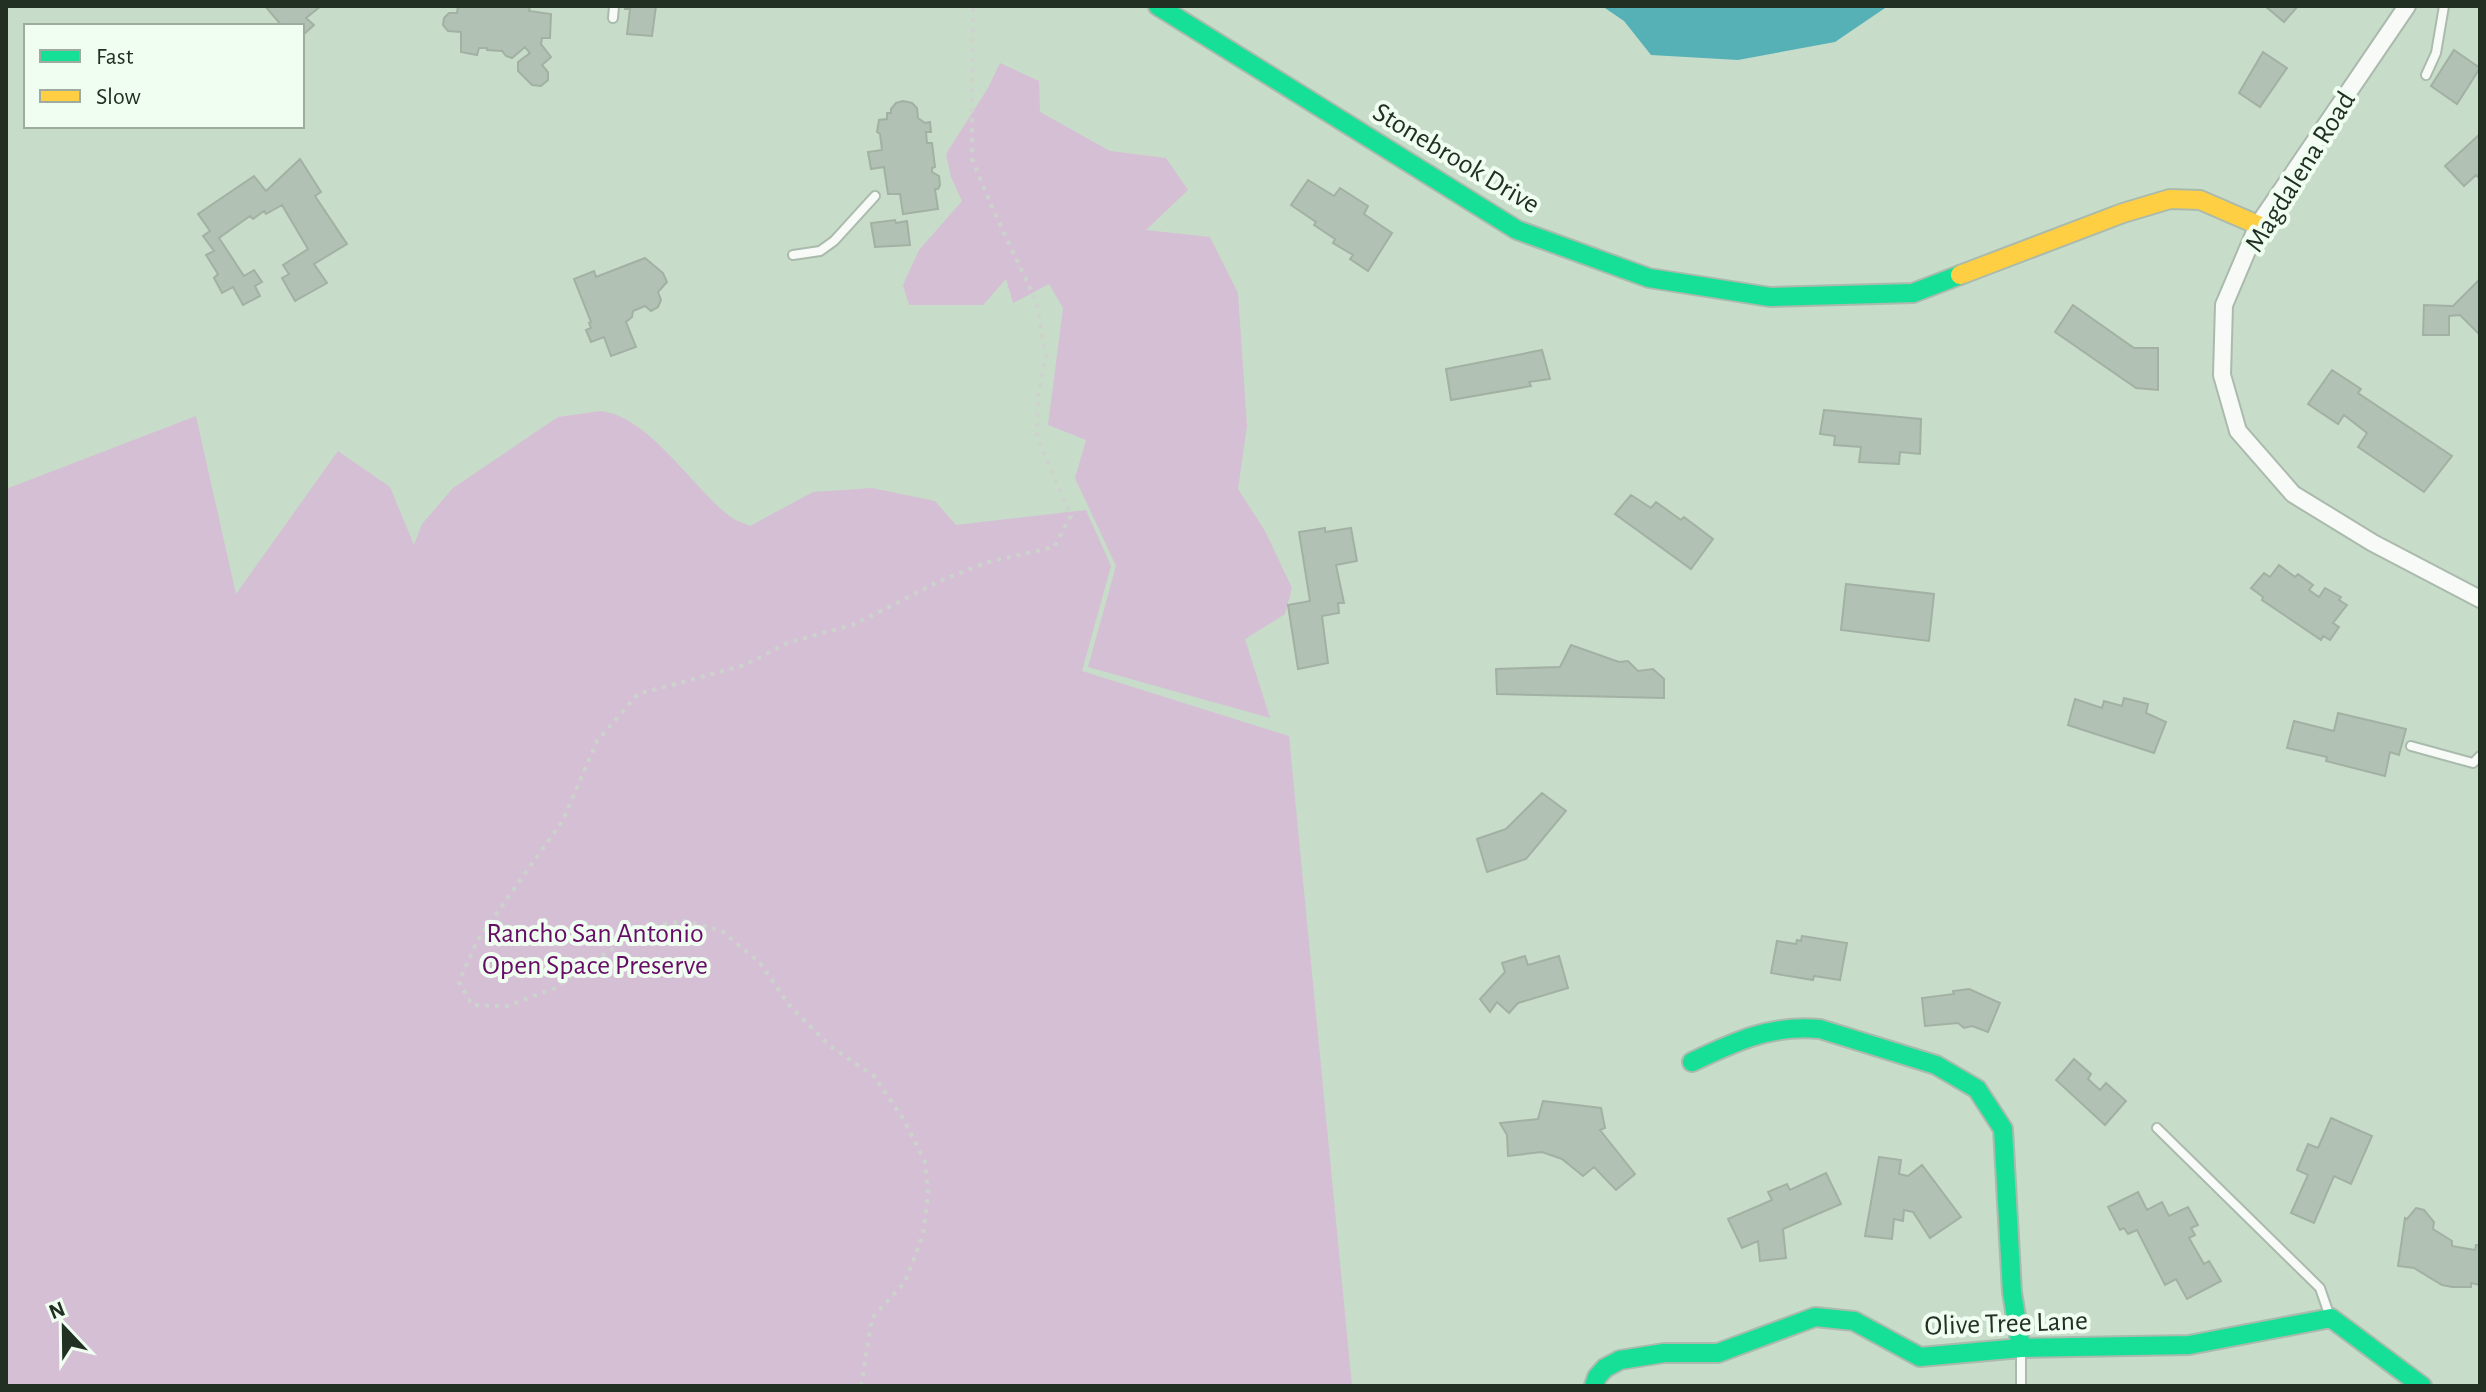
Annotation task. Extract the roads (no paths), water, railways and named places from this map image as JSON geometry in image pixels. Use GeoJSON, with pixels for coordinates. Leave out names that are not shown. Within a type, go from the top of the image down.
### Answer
{"type":"FeatureCollection","features":[{"type":"Feature","properties":{"kind":"street","name":"Stonebrook Drive"},"geometry":{"type":"LineString","coordinates":[[1158,6],[1517,230],[1649,278],[1770,297],[1913,293],[2123,213],[2170,199],[2200,200],[2258,225]]}},
{"type":"Feature","properties":{"kind":"street","name":"Magdalena Road"},"geometry":{"type":"LineString","coordinates":[[2407,6],[2258,225],[2224,305],[2222,375],[2238,431],[2293,494],[2373,543],[2480,599]]}},
{"type":"Feature","properties":{"kind":"street"},"geometry":{"type":"LineString","coordinates":[[1692,1062],[1755,1032],[1801,1025],[1936,1065],[1977,1089],[2003,1129],[2012,1292],[2021,1348]]}},
{"type":"Feature","properties":{"kind":"street","name":"Olive Tree Lane"},"geometry":{"type":"LineString","coordinates":[[1594,1386],[1605,1368],[1620,1360],[1664,1353],[1718,1353],[1815,1317],[1854,1321],[1920,1357],[2021,1348],[2189,1345],[2331,1318]]}},
{"type":"Feature","properties":{"kind":"street"},"geometry":{"type":"LineString","coordinates":[[2331,1318],[2422,1386]]}},
{"type":"Feature","properties":{"kind":"lane"},"geometry":{"type":"LineString","coordinates":[[613,18],[614,6]]}},
{"type":"Feature","properties":{"kind":"lane"},"geometry":{"type":"LineString","coordinates":[[2426,75],[2436,53],[2444,6]]}},
{"type":"Feature","properties":{"kind":"lane"},"geometry":{"type":"LineString","coordinates":[[793,255],[820,251],[834,241],[875,196]]}},
{"type":"Feature","properties":{"kind":"lane"},"geometry":{"type":"LineString","coordinates":[[2411,746],[2473,763],[2480,756]]}},
{"type":"Feature","properties":{"kind":"lane"},"geometry":{"type":"LineString","coordinates":[[2157,1128],[2320,1288],[2331,1318]]}},
{"type":"Feature","properties":{"kind":"lane"},"geometry":{"type":"LineString","coordinates":[[2021,1348],[2021,1386]]}},
{"type":"Feature","properties":{"kind":"water"},"geometry":{"type":"Polygon","coordinates":[[[1602,6],[1888,6],[1835,42],[1738,60],[1651,55],[1624,21],[1602,6]]]}},
{"type":"Feature","properties":{"kind":"park label","name":"Rancho San Antonio Open Space Preserve"},"geometry":{"type":"Point","coordinates":[595,948]}}]}
